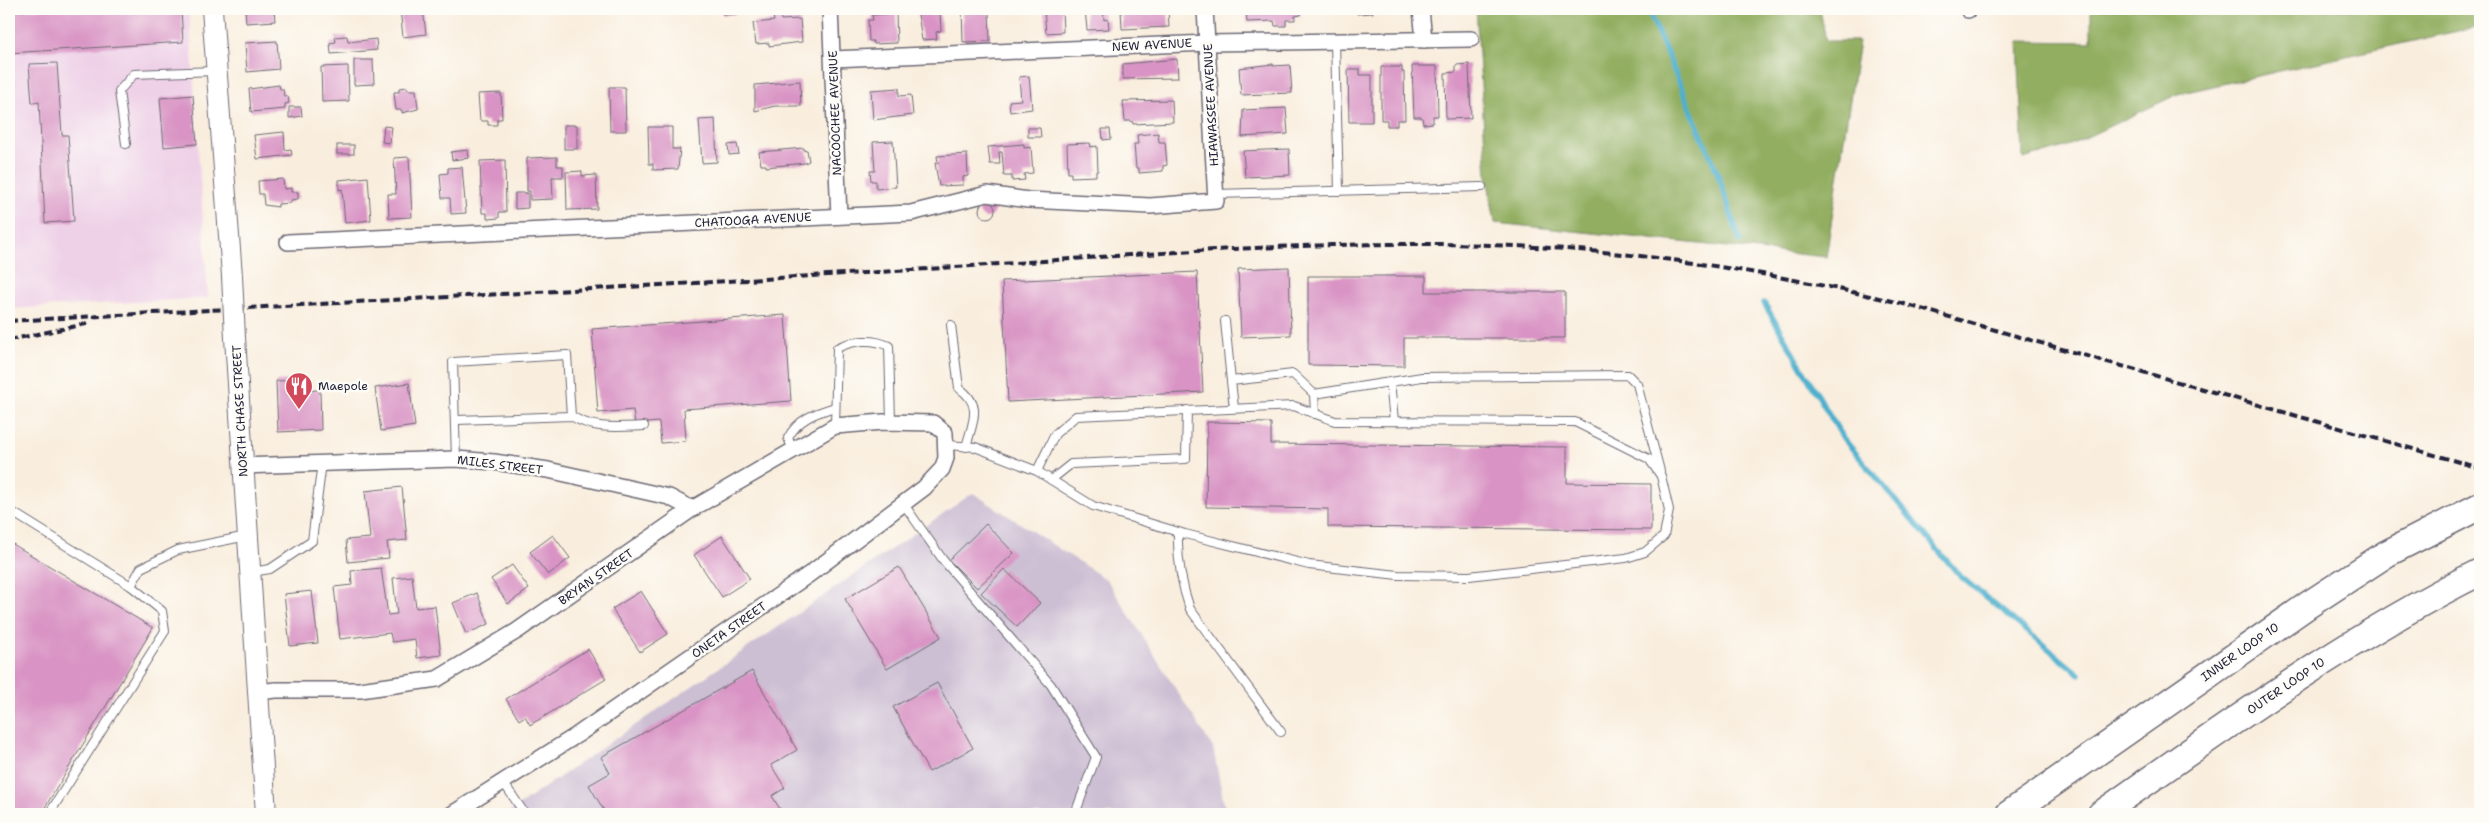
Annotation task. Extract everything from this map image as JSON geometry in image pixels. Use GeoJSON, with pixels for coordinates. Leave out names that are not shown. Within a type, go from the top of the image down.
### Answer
{"type":"FeatureCollection","features":[{"type":"Feature","properties":{"kind":"highway"},"geometry":{"type":"LineString","coordinates":[[2386,554],[2480,493]]}},
{"type":"Feature","properties":{"kind":"highway","name":"INNER LOOP 10"},"geometry":{"type":"LineString","coordinates":[[2009,814],[2308,605],[2386,554],[2480,506]]}},
{"type":"Feature","properties":{"kind":"highway","name":"OUTER LOOP 10"},"geometry":{"type":"LineString","coordinates":[[2101,814],[2335,653],[2478,573]]}},
{"type":"Feature","properties":{"kind":"main road","name":"NORTH CHASE STREET"},"geometry":{"type":"LineString","coordinates":[[212,9],[232,276],[266,814]]}},
{"type":"Feature","properties":{"kind":"street","name":"NACOOCHEE AVENUE"},"geometry":{"type":"LineString","coordinates":[[830,9],[839,216]]}},
{"type":"Feature","properties":{"kind":"street","name":"HIAWASSEE AVENUE"},"geometry":{"type":"LineString","coordinates":[[1205,9],[1216,198]]}},
{"type":"Feature","properties":{"kind":"street"},"geometry":{"type":"LineString","coordinates":[[1421,9],[1424,40]]}},
{"type":"Feature","properties":{"kind":"street","name":"NEW AVENUE"},"geometry":{"type":"LineString","coordinates":[[833,59],[1208,43],[1471,39]]}},
{"type":"Feature","properties":{"kind":"street","name":"CHATOOGA AVENUE"},"geometry":{"type":"LineString","coordinates":[[288,242],[911,213],[987,194],[1028,200],[1150,206],[1216,198]]}},
{"type":"Feature","properties":{"kind":"street","name":"BRYAN STREET"},"geometry":{"type":"LineString","coordinates":[[258,692],[276,690],[360,690],[437,679],[517,631],[692,509],[835,426],[891,422],[933,423],[945,433],[946,445]]}},
{"type":"Feature","properties":{"kind":"street","name":"ONETA STREET"},"geometry":{"type":"LineString","coordinates":[[452,814],[578,735],[811,573],[924,488],[942,469],[946,445]]}},
{"type":"Feature","properties":{"kind":"street","name":"MILES STREET"},"geometry":{"type":"LineString","coordinates":[[243,466],[456,459],[548,470],[669,498],[692,509]]}},
{"type":"Feature","properties":{"kind":"lane"},"geometry":{"type":"LineString","coordinates":[[1335,41],[1339,191]]}},
{"type":"Feature","properties":{"kind":"lane"},"geometry":{"type":"LineString","coordinates":[[126,144],[119,91],[134,74],[217,71]]}},
{"type":"Feature","properties":{"kind":"lane"},"geometry":{"type":"LineString","coordinates":[[1216,198],[1339,191],[1482,187]]}},
{"type":"Feature","properties":{"kind":"lane"},"geometry":{"type":"LineString","coordinates":[[1226,321],[1234,408]]}},
{"type":"Feature","properties":{"kind":"lane"},"geometry":{"type":"LineString","coordinates":[[951,325],[959,388],[971,396],[975,409],[966,447]]}},
{"type":"Feature","properties":{"kind":"lane"},"geometry":{"type":"LineString","coordinates":[[835,426],[836,348],[850,341],[879,341],[889,346],[891,422]]}},
{"type":"Feature","properties":{"kind":"lane"},"geometry":{"type":"LineString","coordinates":[[456,459],[453,362],[567,355],[571,416]]}},
{"type":"Feature","properties":{"kind":"lane"},"geometry":{"type":"LineString","coordinates":[[1231,381],[1293,374],[1314,394],[1315,414]]}},
{"type":"Feature","properties":{"kind":"lane"},"geometry":{"type":"LineString","coordinates":[[946,445],[975,447],[1037,472],[1093,506],[1178,532],[1284,560],[1335,569],[1398,574],[1469,576],[1596,563],[1626,558],[1645,552],[1664,536],[1669,510],[1637,384],[1628,375],[1422,377],[1314,394]]}},
{"type":"Feature","properties":{"kind":"lane"},"geometry":{"type":"LineString","coordinates":[[1390,382],[1394,421]]}},
{"type":"Feature","properties":{"kind":"lane"},"geometry":{"type":"LineString","coordinates":[[1037,472],[1055,434],[1076,416],[1294,406],[1335,422],[1575,422],[1649,459],[1661,476]]}},
{"type":"Feature","properties":{"kind":"lane"},"geometry":{"type":"LineString","coordinates":[[793,450],[788,438],[793,428],[812,414],[835,407]]}},
{"type":"Feature","properties":{"kind":"lane"},"geometry":{"type":"LineString","coordinates":[[1051,480],[1071,464],[1186,459],[1187,410]]}},
{"type":"Feature","properties":{"kind":"lane"},"geometry":{"type":"LineString","coordinates":[[456,420],[571,416],[583,423],[598,427],[644,426]]}},
{"type":"Feature","properties":{"kind":"lane"},"geometry":{"type":"LineString","coordinates":[[250,572],[270,569],[312,542],[322,462]]}},
{"type":"Feature","properties":{"kind":"lane"},"geometry":{"type":"LineString","coordinates":[[903,503],[943,560],[1051,685],[1096,757],[1075,814]]}},
{"type":"Feature","properties":{"kind":"lane"},"geometry":{"type":"LineString","coordinates":[[9,510],[131,586],[162,610],[165,631],[49,814]]}},
{"type":"Feature","properties":{"kind":"lane"},"geometry":{"type":"LineString","coordinates":[[1178,532],[1179,566],[1190,609],[1281,732]]}},
{"type":"Feature","properties":{"kind":"lane"},"geometry":{"type":"LineString","coordinates":[[131,586],[141,568],[178,550],[247,536]]}},
{"type":"Feature","properties":{"kind":"lane"},"geometry":{"type":"LineString","coordinates":[[503,782],[525,814]]}},
{"type":"Feature","properties":{"kind":"shaded area"},"geometry":{"type":"Polygon","coordinates":[[[9,9],[189,9],[208,298],[9,309],[9,9]]]}},
{"type":"Feature","properties":{"kind":"shaded area"},"geometry":{"type":"Polygon","coordinates":[[[973,493],[1107,580],[1213,748],[1226,814],[506,814],[973,493]]]}},
{"type":"Feature","properties":{"kind":"green space"},"geometry":{"type":"Polygon","coordinates":[[[1476,9],[1820,9],[1826,41],[1859,41],[1826,257],[1495,223],[1487,176],[1476,9]]]}},
{"type":"Feature","properties":{"kind":"green space"},"geometry":{"type":"Polygon","coordinates":[[[2091,9],[2480,9],[2480,26],[2178,94],[2068,146],[2023,159],[2018,41],[2091,42],[2091,9]]]}},
{"type":"Feature","properties":{"kind":"building"},"geometry":{"type":"Polygon","coordinates":[[[9,9],[181,9],[183,42],[9,53],[9,9]]]}},
{"type":"Feature","properties":{"kind":"building"},"geometry":{"type":"Polygon","coordinates":[[[245,9],[274,9],[275,21],[246,23],[245,9]]]}},
{"type":"Feature","properties":{"kind":"building"},"geometry":{"type":"Polygon","coordinates":[[[400,9],[423,9],[426,34],[403,37],[400,9]]]}},
{"type":"Feature","properties":{"kind":"building"},"geometry":{"type":"Polygon","coordinates":[[[722,9],[735,9],[736,14],[723,15],[722,9]]]}},
{"type":"Feature","properties":{"kind":"building"},"geometry":{"type":"Polygon","coordinates":[[[962,9],[989,9],[990,41],[963,42],[962,9]]]}},
{"type":"Feature","properties":{"kind":"building"},"geometry":{"type":"Polygon","coordinates":[[[1044,9],[1062,9],[1063,32],[1046,33],[1044,9]]]}},
{"type":"Feature","properties":{"kind":"building"},"geometry":{"type":"Polygon","coordinates":[[[1085,9],[1103,9],[1104,20],[1108,19],[1109,29],[1087,30],[1085,9]]]}},
{"type":"Feature","properties":{"kind":"building"},"geometry":{"type":"Polygon","coordinates":[[[1168,9],[1169,27],[1122,29],[1121,10],[1168,9]]]}},
{"type":"Feature","properties":{"kind":"building"},"geometry":{"type":"Polygon","coordinates":[[[1246,9],[1301,9],[1301,15],[1295,16],[1295,20],[1286,20],[1286,26],[1275,26],[1274,21],[1247,22],[1246,9]]]}},
{"type":"Feature","properties":{"kind":"building"},"geometry":{"type":"Polygon","coordinates":[[[1356,9],[1372,9],[1373,13],[1357,14],[1356,9]]]}},
{"type":"Feature","properties":{"kind":"building"},"geometry":{"type":"Polygon","coordinates":[[[940,12],[941,31],[936,32],[937,39],[922,40],[918,14],[940,12]]]}},
{"type":"Feature","properties":{"kind":"building"},"geometry":{"type":"Polygon","coordinates":[[[896,13],[897,43],[874,44],[873,41],[869,41],[868,20],[873,20],[872,15],[896,13]]]}},
{"type":"Feature","properties":{"kind":"building"},"geometry":{"type":"Polygon","coordinates":[[[780,15],[781,20],[800,19],[802,42],[769,46],[769,43],[756,44],[753,23],[774,21],[773,16],[780,15]]]}},
{"type":"Feature","properties":{"kind":"building"},"geometry":{"type":"Polygon","coordinates":[[[347,36],[348,42],[376,39],[377,50],[331,54],[330,43],[336,42],[335,37],[347,36]]]}},
{"type":"Feature","properties":{"kind":"building"},"geometry":{"type":"Polygon","coordinates":[[[277,41],[279,69],[247,72],[245,43],[277,41]]]}},
{"type":"Feature","properties":{"kind":"building"},"geometry":{"type":"Polygon","coordinates":[[[1177,59],[1178,78],[1123,79],[1123,64],[1177,59]]]}},
{"type":"Feature","properties":{"kind":"building"},"geometry":{"type":"Polygon","coordinates":[[[354,60],[373,60],[374,84],[354,85],[354,60]]]}},
{"type":"Feature","properties":{"kind":"building"},"geometry":{"type":"Polygon","coordinates":[[[57,63],[62,135],[68,135],[74,221],[45,223],[39,102],[32,103],[29,64],[57,63]]]}},
{"type":"Feature","properties":{"kind":"building"},"geometry":{"type":"Polygon","coordinates":[[[1273,64],[1273,66],[1290,65],[1292,93],[1241,95],[1239,68],[1273,64]]]}},
{"type":"Feature","properties":{"kind":"building"},"geometry":{"type":"Polygon","coordinates":[[[1469,64],[1471,118],[1446,119],[1445,73],[1456,72],[1456,65],[1469,64]]]}},
{"type":"Feature","properties":{"kind":"building"},"geometry":{"type":"Polygon","coordinates":[[[348,66],[349,101],[322,102],[321,67],[348,66]]]}},
{"type":"Feature","properties":{"kind":"building"},"geometry":{"type":"Polygon","coordinates":[[[1412,66],[1437,66],[1438,116],[1433,116],[1433,123],[1423,124],[1422,117],[1414,117],[1412,66]]]}},
{"type":"Feature","properties":{"kind":"building"},"geometry":{"type":"Polygon","coordinates":[[[1381,67],[1402,67],[1402,72],[1404,72],[1405,120],[1397,120],[1397,126],[1387,126],[1387,120],[1381,120],[1381,67]]]}},
{"type":"Feature","properties":{"kind":"building"},"geometry":{"type":"Polygon","coordinates":[[[1348,69],[1360,69],[1360,75],[1372,75],[1372,122],[1349,122],[1348,69]]]}},
{"type":"Feature","properties":{"kind":"building"},"geometry":{"type":"Polygon","coordinates":[[[1029,76],[1032,109],[1010,112],[1009,101],[1021,100],[1019,77],[1029,76]]]}},
{"type":"Feature","properties":{"kind":"building"},"geometry":{"type":"Polygon","coordinates":[[[800,81],[801,106],[775,106],[755,111],[755,85],[800,81]]]}},
{"type":"Feature","properties":{"kind":"building"},"geometry":{"type":"Polygon","coordinates":[[[279,85],[280,89],[283,89],[284,96],[288,96],[289,103],[285,104],[285,109],[251,112],[249,89],[279,85]]]}},
{"type":"Feature","properties":{"kind":"building"},"geometry":{"type":"Polygon","coordinates":[[[407,87],[408,90],[416,90],[418,109],[402,113],[402,110],[396,110],[394,92],[399,92],[399,88],[407,87]]]}},
{"type":"Feature","properties":{"kind":"building"},"geometry":{"type":"Polygon","coordinates":[[[609,87],[625,87],[626,131],[610,131],[609,87]]]}},
{"type":"Feature","properties":{"kind":"building"},"geometry":{"type":"Polygon","coordinates":[[[899,88],[899,96],[911,95],[913,115],[873,120],[871,90],[899,88]]]}},
{"type":"Feature","properties":{"kind":"building"},"geometry":{"type":"Polygon","coordinates":[[[501,93],[502,119],[497,119],[497,125],[488,125],[488,121],[480,121],[478,94],[501,93]]]}},
{"type":"Feature","properties":{"kind":"building"},"geometry":{"type":"Polygon","coordinates":[[[193,95],[197,144],[164,147],[160,98],[193,95]]]}},
{"type":"Feature","properties":{"kind":"building"},"geometry":{"type":"Polygon","coordinates":[[[1172,100],[1173,122],[1133,124],[1132,121],[1125,121],[1123,101],[1172,100]]]}},
{"type":"Feature","properties":{"kind":"building"},"geometry":{"type":"Polygon","coordinates":[[[289,107],[301,107],[302,116],[289,118],[289,107]]]}},
{"type":"Feature","properties":{"kind":"building"},"geometry":{"type":"Polygon","coordinates":[[[1286,108],[1288,134],[1242,137],[1243,110],[1286,108]]]}},
{"type":"Feature","properties":{"kind":"building"},"geometry":{"type":"Polygon","coordinates":[[[715,119],[717,162],[702,163],[699,120],[715,119]]]}},
{"type":"Feature","properties":{"kind":"building"},"geometry":{"type":"Polygon","coordinates":[[[564,125],[577,125],[577,149],[564,149],[564,125]]]}},
{"type":"Feature","properties":{"kind":"building"},"geometry":{"type":"Polygon","coordinates":[[[384,126],[392,127],[390,143],[382,142],[384,126]]]}},
{"type":"Feature","properties":{"kind":"building"},"geometry":{"type":"Polygon","coordinates":[[[648,127],[672,127],[672,149],[680,149],[678,169],[653,170],[653,164],[649,164],[648,127]]]}},
{"type":"Feature","properties":{"kind":"building"},"geometry":{"type":"Polygon","coordinates":[[[1028,128],[1040,128],[1041,137],[1028,137],[1028,128]]]}},
{"type":"Feature","properties":{"kind":"building"},"geometry":{"type":"Polygon","coordinates":[[[1102,129],[1110,129],[1111,139],[1103,140],[1102,129]]]}},
{"type":"Feature","properties":{"kind":"building"},"geometry":{"type":"Polygon","coordinates":[[[284,132],[285,150],[291,149],[292,155],[257,159],[254,135],[284,132]]]}},
{"type":"Feature","properties":{"kind":"building"},"geometry":{"type":"Polygon","coordinates":[[[1158,133],[1159,142],[1165,142],[1167,165],[1163,166],[1163,171],[1139,173],[1139,168],[1136,168],[1134,144],[1138,144],[1137,135],[1158,133]]]}},
{"type":"Feature","properties":{"kind":"building"},"geometry":{"type":"Polygon","coordinates":[[[893,141],[896,187],[876,189],[876,181],[871,181],[870,171],[875,171],[873,142],[893,141]]]}},
{"type":"Feature","properties":{"kind":"building"},"geometry":{"type":"Polygon","coordinates":[[[1090,143],[1091,147],[1097,146],[1098,171],[1096,171],[1096,176],[1071,177],[1071,173],[1068,173],[1067,144],[1090,143]]]}},
{"type":"Feature","properties":{"kind":"building"},"geometry":{"type":"Polygon","coordinates":[[[737,144],[739,154],[729,155],[728,145],[737,144]]]}},
{"type":"Feature","properties":{"kind":"building"},"geometry":{"type":"Polygon","coordinates":[[[1024,144],[1024,148],[1031,147],[1033,173],[1024,174],[1025,180],[1012,181],[1012,176],[1004,176],[1002,152],[999,152],[1000,164],[990,164],[988,147],[1024,144]]]}},
{"type":"Feature","properties":{"kind":"building"},"geometry":{"type":"Polygon","coordinates":[[[337,145],[354,145],[354,154],[337,154],[337,145]]]}},
{"type":"Feature","properties":{"kind":"building"},"geometry":{"type":"Polygon","coordinates":[[[804,148],[804,151],[807,150],[809,161],[805,163],[766,167],[766,165],[761,165],[759,152],[804,148]]]}},
{"type":"Feature","properties":{"kind":"building"},"geometry":{"type":"Polygon","coordinates":[[[1289,149],[1290,175],[1245,177],[1243,151],[1289,149]]]}},
{"type":"Feature","properties":{"kind":"building"},"geometry":{"type":"Polygon","coordinates":[[[468,150],[469,158],[452,160],[451,152],[468,150]]]}},
{"type":"Feature","properties":{"kind":"building"},"geometry":{"type":"Polygon","coordinates":[[[967,154],[968,176],[963,177],[963,185],[939,186],[935,163],[938,163],[937,156],[967,154]]]}},
{"type":"Feature","properties":{"kind":"building"},"geometry":{"type":"Polygon","coordinates":[[[409,157],[412,217],[389,218],[388,194],[396,194],[394,158],[409,157]]]}},
{"type":"Feature","properties":{"kind":"building"},"geometry":{"type":"Polygon","coordinates":[[[557,157],[557,166],[563,166],[563,177],[552,177],[553,199],[530,200],[530,191],[527,191],[527,158],[557,157]]]}},
{"type":"Feature","properties":{"kind":"building"},"geometry":{"type":"Polygon","coordinates":[[[505,160],[506,212],[499,212],[499,218],[487,219],[487,213],[482,213],[480,161],[505,160]]]}},
{"type":"Feature","properties":{"kind":"building"},"geometry":{"type":"Polygon","coordinates":[[[462,167],[466,213],[451,214],[450,198],[442,198],[440,174],[448,173],[448,168],[462,167]]]}},
{"type":"Feature","properties":{"kind":"building"},"geometry":{"type":"Polygon","coordinates":[[[582,171],[582,176],[596,175],[597,209],[567,210],[566,172],[582,171]]]}},
{"type":"Feature","properties":{"kind":"building"},"geometry":{"type":"Polygon","coordinates":[[[368,177],[371,220],[345,223],[342,189],[339,190],[339,180],[368,177]]]}},
{"type":"Feature","properties":{"kind":"building"},"geometry":{"type":"Polygon","coordinates":[[[283,179],[284,189],[291,188],[291,192],[298,192],[298,199],[291,200],[291,203],[278,204],[278,207],[264,205],[263,194],[259,194],[258,181],[283,179]]]}},
{"type":"Feature","properties":{"kind":"building"},"geometry":{"type":"Polygon","coordinates":[[[515,193],[528,193],[528,208],[515,209],[515,193]]]}},
{"type":"Feature","properties":{"kind":"building"},"geometry":{"type":"Polygon","coordinates":[[[984,202],[990,202],[995,207],[993,216],[984,218],[979,213],[979,207],[984,202]]]}},
{"type":"Feature","properties":{"kind":"building"},"geometry":{"type":"Polygon","coordinates":[[[1289,267],[1291,335],[1241,337],[1238,269],[1289,267]]]}},
{"type":"Feature","properties":{"kind":"building"},"geometry":{"type":"Polygon","coordinates":[[[1197,272],[1203,392],[1008,402],[1002,281],[1197,272]]]}},
{"type":"Feature","properties":{"kind":"building"},"geometry":{"type":"Polygon","coordinates":[[[1308,276],[1426,276],[1426,292],[1565,292],[1565,338],[1404,338],[1404,366],[1308,365],[1308,276]]]}},
{"type":"Feature","properties":{"kind":"building"},"geometry":{"type":"Polygon","coordinates":[[[785,315],[791,401],[684,409],[686,441],[661,443],[659,422],[635,424],[633,410],[598,413],[592,329],[785,315]]]}},
{"type":"Feature","properties":{"kind":"building","name":"Maepole"},"geometry":{"type":"Polygon","coordinates":[[[298,380],[298,391],[320,390],[321,430],[278,432],[276,381],[298,380]]]}},
{"type":"Feature","properties":{"kind":"building"},"geometry":{"type":"Polygon","coordinates":[[[409,383],[415,426],[381,431],[375,388],[409,383]]]}},
{"type":"Feature","properties":{"kind":"building"},"geometry":{"type":"Polygon","coordinates":[[[1207,422],[1271,423],[1271,444],[1567,447],[1567,483],[1651,484],[1651,530],[1328,527],[1328,509],[1206,507],[1207,422]]]}},
{"type":"Feature","properties":{"kind":"building"},"geometry":{"type":"Polygon","coordinates":[[[402,487],[407,540],[387,542],[389,558],[348,562],[346,540],[370,538],[365,491],[402,487]]]}},
{"type":"Feature","properties":{"kind":"building"},"geometry":{"type":"Polygon","coordinates":[[[986,524],[1014,553],[977,588],[949,560],[986,524]]]}},
{"type":"Feature","properties":{"kind":"building"},"geometry":{"type":"Polygon","coordinates":[[[553,535],[570,558],[548,575],[530,552],[553,535]]]}},
{"type":"Feature","properties":{"kind":"building"},"geometry":{"type":"Polygon","coordinates":[[[722,536],[750,579],[722,597],[694,555],[722,536]]]}},
{"type":"Feature","properties":{"kind":"building"},"geometry":{"type":"Polygon","coordinates":[[[11,543],[153,628],[41,814],[9,814],[9,546],[11,543]]]}},
{"type":"Feature","properties":{"kind":"building"},"geometry":{"type":"Polygon","coordinates":[[[512,565],[529,589],[508,604],[491,579],[512,565]]]}},
{"type":"Feature","properties":{"kind":"building"},"geometry":{"type":"Polygon","coordinates":[[[899,567],[941,637],[887,669],[845,599],[899,567]]]}},
{"type":"Feature","properties":{"kind":"building"},"geometry":{"type":"Polygon","coordinates":[[[381,568],[388,615],[397,614],[393,578],[412,576],[416,608],[435,606],[441,655],[417,658],[415,639],[392,642],[390,633],[340,639],[334,587],[352,585],[351,571],[381,568]]]}},
{"type":"Feature","properties":{"kind":"building"},"geometry":{"type":"Polygon","coordinates":[[[1004,569],[1040,603],[1017,627],[981,593],[1004,569]]]}},
{"type":"Feature","properties":{"kind":"building"},"geometry":{"type":"Polygon","coordinates":[[[312,591],[318,643],[290,646],[284,594],[312,591]]]}},
{"type":"Feature","properties":{"kind":"building"},"geometry":{"type":"Polygon","coordinates":[[[641,591],[668,634],[640,652],[612,609],[641,591]]]}},
{"type":"Feature","properties":{"kind":"building"},"geometry":{"type":"Polygon","coordinates":[[[477,593],[489,624],[466,634],[453,603],[477,593]]]}},
{"type":"Feature","properties":{"kind":"building"},"geometry":{"type":"Polygon","coordinates":[[[588,649],[606,679],[530,725],[525,716],[519,720],[506,699],[588,649]]]}},
{"type":"Feature","properties":{"kind":"building"},"geometry":{"type":"Polygon","coordinates":[[[752,671],[797,750],[771,765],[785,788],[772,796],[783,814],[606,814],[589,785],[610,773],[601,757],[752,671]]]}},
{"type":"Feature","properties":{"kind":"building"},"geometry":{"type":"Polygon","coordinates":[[[937,683],[973,748],[929,772],[893,707],[937,683]]]}},
{"type":"Feature","properties":{"kind":"waterway"},"geometry":{"type":"LineString","coordinates":[[1648,9],[1717,172],[1740,241]]}},
{"type":"Feature","properties":{"kind":"waterway"},"geometry":{"type":"LineString","coordinates":[[1764,303],[1843,438],[1960,576],[2079,674]]}},
{"type":"Feature","properties":{"kind":"railway"},"geometry":{"type":"LineString","coordinates":[[9,321],[661,285],[1260,248],[1413,244],[1541,247],[1646,257],[1750,272],[1801,281],[1904,304],[2480,468]]}},
{"type":"Feature","properties":{"kind":"railway"},"geometry":{"type":"LineString","coordinates":[[9,340],[91,323]]}},
{"type":"Feature","properties":{"kind":"place","name":"Maepole"},"geometry":{"type":"Point","coordinates":[299,410]}}]}
